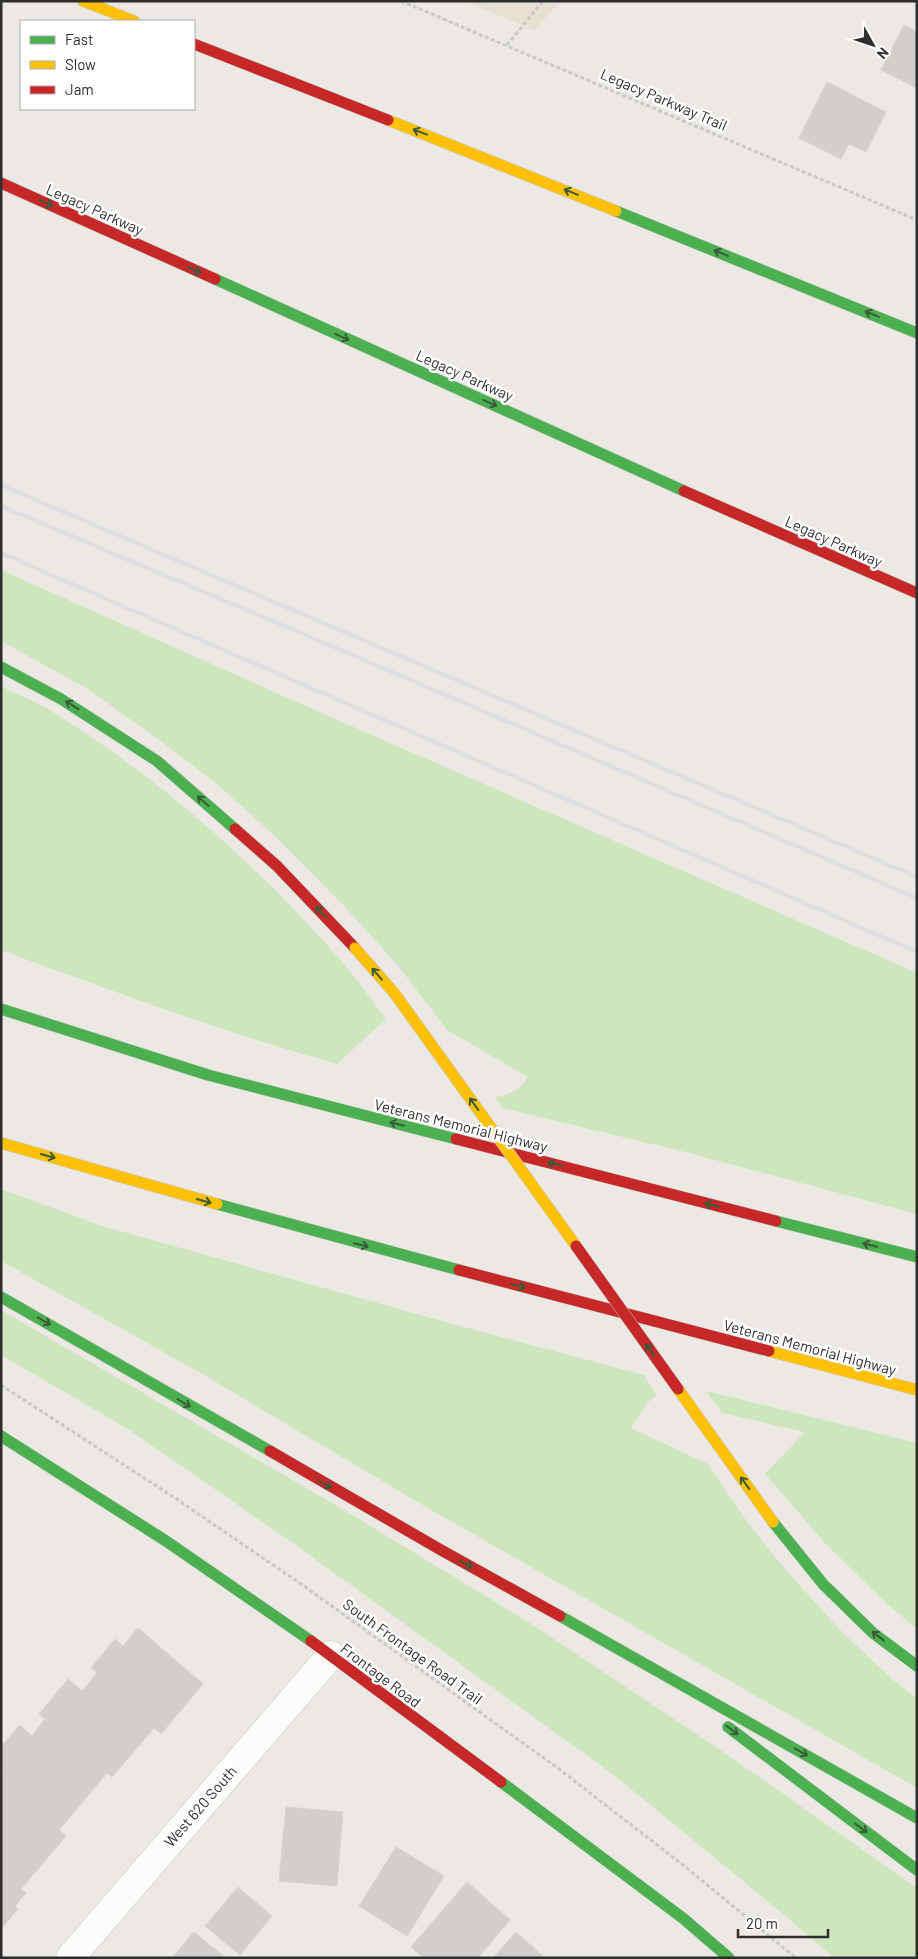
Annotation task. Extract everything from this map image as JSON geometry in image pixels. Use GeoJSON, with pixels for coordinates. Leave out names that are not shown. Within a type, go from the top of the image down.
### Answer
{"type":"FeatureCollection","features":[{"type":"Feature","properties":{"kind":"main road"},"geometry":{"type":"LineString","coordinates":[[83,1],[131,20]]}},
{"type":"Feature","properties":{"kind":"main road"},"geometry":{"type":"LineString","coordinates":[[195,44],[494,161],[917,333]]}},
{"type":"Feature","properties":{"kind":"main road","name":"Legacy Parkway"},"geometry":{"type":"LineString","coordinates":[[1,183],[814,549],[917,593]]}},
{"type":"Feature","properties":{"kind":"main road"},"geometry":{"type":"LineString","coordinates":[[1,667],[61,698],[157,761],[278,866],[355,948],[400,1002],[773,1522],[823,1584],[873,1633],[917,1666]]}},
{"type":"Feature","properties":{"kind":"main road","name":"Veterans Memorial Highway"},"geometry":{"type":"LineString","coordinates":[[1,1009],[208,1076],[917,1257]]}},
{"type":"Feature","properties":{"kind":"main road","name":"Veterans Memorial Highway"},"geometry":{"type":"LineString","coordinates":[[1,1143],[324,1235],[917,1390]]}},
{"type":"Feature","properties":{"kind":"main road"},"geometry":{"type":"LineString","coordinates":[[1,1297],[442,1550],[637,1658],[917,1818]]}},
{"type":"Feature","properties":{"kind":"main road","name":"Frontage Road"},"geometry":{"type":"LineString","coordinates":[[1,1436],[166,1541],[331,1655],[684,1919],[729,1958]]}},
{"type":"Feature","properties":{"kind":"main road"},"geometry":{"type":"LineString","coordinates":[[637,1658],[917,1870]]}},
{"type":"Feature","properties":{"kind":"street","name":"West 620 South"},"geometry":{"type":"LineString","coordinates":[[70,1958],[331,1655]]}},
{"type":"Feature","properties":{"kind":"path","name":"Legacy Parkway Trail"},"geometry":{"type":"LineString","coordinates":[[401,1],[917,220]]}},
{"type":"Feature","properties":{"kind":"path"},"geometry":{"type":"LineString","coordinates":[[507,45],[542,1]]}},
{"type":"Feature","properties":{"kind":"path","name":"South Frontage Road Trail"},"geometry":{"type":"LineString","coordinates":[[1,1385],[175,1498],[559,1769],[683,1865],[796,1958]]}},
{"type":"Feature","properties":{"kind":"shaded area"},"geometry":{"type":"Polygon","coordinates":[[[465,1],[559,1],[535,31],[465,1]]]}},
{"type":"Feature","properties":{"kind":"green space"},"geometry":{"type":"Polygon","coordinates":[[[1,570],[326,715],[917,973],[917,1214],[685,1152],[503,1108],[495,1097],[514,1091],[528,1077],[447,1030],[400,968],[346,908],[279,840],[217,784],[150,733],[86,688],[1,641],[1,570]]]}},
{"type":"Feature","properties":{"kind":"green space"},"geometry":{"type":"Polygon","coordinates":[[[1,686],[46,708],[126,761],[201,821],[237,853],[305,921],[344,964],[386,1019],[337,1064],[210,1025],[1,950],[1,686]]]}},
{"type":"Feature","properties":{"kind":"green space"},"geometry":{"type":"Polygon","coordinates":[[[1,1189],[102,1226],[449,1323],[644,1375],[657,1396],[649,1401],[631,1428],[708,1464],[748,1523],[785,1569],[839,1629],[893,1680],[917,1698],[917,1788],[426,1507],[199,1372],[1,1261],[1,1189]]]}},
{"type":"Feature","properties":{"kind":"green space"},"geometry":{"type":"Polygon","coordinates":[[[1,1310],[349,1513],[533,1625],[725,1753],[917,1888],[917,1958],[834,1958],[614,1775],[290,1541],[128,1429],[1,1355],[1,1310]]]}},
{"type":"Feature","properties":{"kind":"green space"},"geometry":{"type":"Polygon","coordinates":[[[706,1391],[917,1443],[917,1629],[887,1604],[825,1543],[765,1474],[805,1432],[722,1413],[706,1391]]]}},
{"type":"Feature","properties":{"kind":"building"},"geometry":{"type":"Polygon","coordinates":[[[904,25],[917,32],[917,88],[881,70],[904,25]]]}},
{"type":"Feature","properties":{"kind":"building"},"geometry":{"type":"Polygon","coordinates":[[[827,82],[886,112],[866,152],[849,144],[841,159],[799,138],[827,82]]]}},
{"type":"Feature","properties":{"kind":"building"},"geometry":{"type":"Polygon","coordinates":[[[138,1628],[203,1684],[161,1734],[154,1728],[112,1777],[107,1773],[59,1830],[66,1836],[21,1889],[26,1893],[15,1906],[18,1909],[1,1929],[1,1774],[4,1770],[1,1768],[1,1747],[20,1725],[32,1736],[45,1719],[39,1714],[68,1679],[82,1691],[97,1673],[91,1668],[115,1639],[123,1646],[138,1628]]]}},
{"type":"Feature","properties":{"kind":"building"},"geometry":{"type":"Polygon","coordinates":[[[286,1807],[343,1812],[337,1886],[279,1881],[286,1807]]]}},
{"type":"Feature","properties":{"kind":"building"},"geometry":{"type":"Polygon","coordinates":[[[396,1847],[444,1876],[407,1936],[359,1906],[396,1847]]]}},
{"type":"Feature","properties":{"kind":"building"},"geometry":{"type":"Polygon","coordinates":[[[467,1882],[510,1920],[478,1958],[424,1958],[411,1947],[467,1882]]]}},
{"type":"Feature","properties":{"kind":"building"},"geometry":{"type":"Polygon","coordinates":[[[238,1887],[272,1916],[240,1955],[205,1926],[238,1887]]]}},
{"type":"Feature","properties":{"kind":"building"},"geometry":{"type":"Polygon","coordinates":[[[194,1932],[226,1958],[172,1958],[194,1932]]]}},
{"type":"Feature","properties":{"kind":"building"},"geometry":{"type":"Polygon","coordinates":[[[516,1932],[545,1958],[493,1958],[516,1932]]]}},
{"type":"Feature","properties":{"kind":"railway"},"geometry":{"type":"LineString","coordinates":[[1,485],[917,877]]}},
{"type":"Feature","properties":{"kind":"railway"},"geometry":{"type":"LineString","coordinates":[[1,506],[917,898]]}},
{"type":"Feature","properties":{"kind":"railway"},"geometry":{"type":"LineString","coordinates":[[1,553],[917,952]]}},
{"type":"Feature","properties":{"kind":"traffic: fast"},"geometry":{"type":"LineString","coordinates":[[616,211],[917,333]]}},
{"type":"Feature","properties":{"kind":"traffic: fast"},"geometry":{"type":"LineString","coordinates":[[215,279],[684,491]]}},
{"type":"Feature","properties":{"kind":"traffic: fast"},"geometry":{"type":"LineString","coordinates":[[1,667],[61,699],[157,761],[235,829]]}},
{"type":"Feature","properties":{"kind":"traffic: fast"},"geometry":{"type":"LineString","coordinates":[[1,1009],[208,1075],[456,1139]]}},
{"type":"Feature","properties":{"kind":"traffic: fast"},"geometry":{"type":"LineString","coordinates":[[217,1204],[459,1270]]}},
{"type":"Feature","properties":{"kind":"traffic: fast"},"geometry":{"type":"LineString","coordinates":[[776,1221],[917,1257]]}},
{"type":"Feature","properties":{"kind":"traffic: fast"},"geometry":{"type":"LineString","coordinates":[[1,1297],[270,1451]]}},
{"type":"Feature","properties":{"kind":"traffic: fast"},"geometry":{"type":"LineString","coordinates":[[1,1436],[166,1541],[311,1641]]}},
{"type":"Feature","properties":{"kind":"traffic: fast"},"geometry":{"type":"LineString","coordinates":[[773,1522],[823,1584],[873,1633],[917,1666]]}},
{"type":"Feature","properties":{"kind":"traffic: fast"},"geometry":{"type":"LineString","coordinates":[[560,1616],[917,1818]]}},
{"type":"Feature","properties":{"kind":"traffic: fast"},"geometry":{"type":"LineString","coordinates":[[728,1727],[917,1870]]}},
{"type":"Feature","properties":{"kind":"traffic: fast"},"geometry":{"type":"LineString","coordinates":[[501,1782],[684,1919],[729,1958]]}},
{"type":"Feature","properties":{"kind":"traffic: slow"},"geometry":{"type":"LineString","coordinates":[[83,1],[131,20]]}},
{"type":"Feature","properties":{"kind":"traffic: slow"},"geometry":{"type":"LineString","coordinates":[[388,120],[616,211]]}},
{"type":"Feature","properties":{"kind":"traffic: slow"},"geometry":{"type":"LineString","coordinates":[[355,948],[395,994],[576,1246]]}},
{"type":"Feature","properties":{"kind":"traffic: slow"},"geometry":{"type":"LineString","coordinates":[[1,1143],[217,1204]]}},
{"type":"Feature","properties":{"kind":"traffic: slow"},"geometry":{"type":"LineString","coordinates":[[769,1351],[917,1390]]}},
{"type":"Feature","properties":{"kind":"traffic: slow"},"geometry":{"type":"LineString","coordinates":[[678,1389],[773,1522]]}},
{"type":"Feature","properties":{"kind":"traffic: jam"},"geometry":{"type":"LineString","coordinates":[[195,44],[388,120]]}},
{"type":"Feature","properties":{"kind":"traffic: jam"},"geometry":{"type":"LineString","coordinates":[[1,183],[215,279]]}},
{"type":"Feature","properties":{"kind":"traffic: jam"},"geometry":{"type":"LineString","coordinates":[[684,491],[917,593]]}},
{"type":"Feature","properties":{"kind":"traffic: jam"},"geometry":{"type":"LineString","coordinates":[[235,829],[277,866],[355,948]]}},
{"type":"Feature","properties":{"kind":"traffic: jam"},"geometry":{"type":"LineString","coordinates":[[456,1139],[776,1221]]}},
{"type":"Feature","properties":{"kind":"traffic: jam"},"geometry":{"type":"LineString","coordinates":[[576,1246],[678,1389]]}},
{"type":"Feature","properties":{"kind":"traffic: jam"},"geometry":{"type":"LineString","coordinates":[[459,1270],[769,1351]]}},
{"type":"Feature","properties":{"kind":"traffic: jam"},"geometry":{"type":"LineString","coordinates":[[270,1451],[560,1616]]}},
{"type":"Feature","properties":{"kind":"traffic: jam"},"geometry":{"type":"LineString","coordinates":[[311,1641],[501,1782]]}}]}
